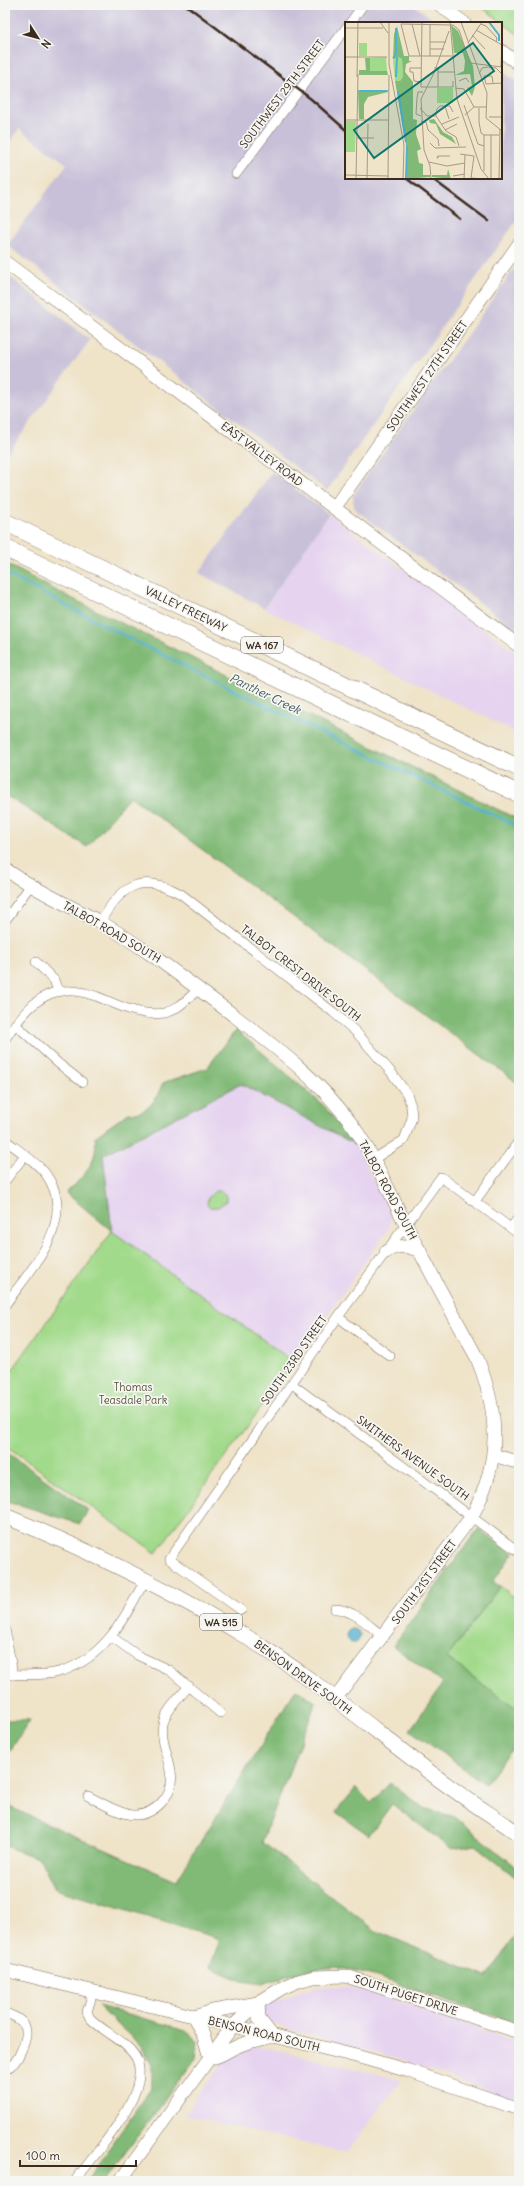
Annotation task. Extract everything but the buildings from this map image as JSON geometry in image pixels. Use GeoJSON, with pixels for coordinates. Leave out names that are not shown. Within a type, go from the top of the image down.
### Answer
{"type":"FeatureCollection","features":[{"type":"Feature","properties":{"kind":"highway","name":"VALLEY FREEWAY"},"geometry":{"type":"LineString","coordinates":[[5,522],[519,768]]}},
{"type":"Feature","properties":{"kind":"highway","name":"VALLEY FREEWAY"},"geometry":{"type":"LineString","coordinates":[[5,548],[519,794]]}},
{"type":"Feature","properties":{"kind":"main road","name":"BENSON DRIVE SOUTH"},"geometry":{"type":"LineString","coordinates":[[5,1516],[69,1543],[146,1580],[246,1636],[335,1699],[432,1774],[519,1834]]}},
{"type":"Feature","properties":{"kind":"street"},"geometry":{"type":"LineString","coordinates":[[351,22],[363,5]]}},
{"type":"Feature","properties":{"kind":"street"},"geometry":{"type":"LineString","coordinates":[[440,5],[463,22]]}},
{"type":"Feature","properties":{"kind":"street","name":"SOUTHWEST 29TH STREET"},"geometry":{"type":"LineString","coordinates":[[236,174],[345,29]]}},
{"type":"Feature","properties":{"kind":"street"},"geometry":{"type":"LineString","coordinates":[[502,52],[519,64]]}},
{"type":"Feature","properties":{"kind":"street","name":"SOUTHWEST 27TH STREET"},"geometry":{"type":"LineString","coordinates":[[335,507],[519,244]]}},
{"type":"Feature","properties":{"kind":"street","name":"EAST VALLEY ROAD"},"geometry":{"type":"LineString","coordinates":[[5,262],[335,507],[519,646]]}},
{"type":"Feature","properties":{"kind":"street","name":"TALBOT ROAD SOUTH"},"geometry":{"type":"LineString","coordinates":[[5,869],[30,886],[100,922],[155,956],[273,1046],[308,1076],[353,1126],[374,1159],[406,1225],[477,1358],[486,1379],[495,1420],[494,1454]]}},
{"type":"Feature","properties":{"kind":"street","name":"TALBOT CREST DRIVE SOUTH"},"geometry":{"type":"LineString","coordinates":[[100,922],[120,893],[132,886],[145,883],[169,888],[187,899],[356,1032],[391,1072],[407,1094],[411,1106],[412,1118],[404,1140],[374,1159]]}},
{"type":"Feature","properties":{"kind":"street"},"geometry":{"type":"LineString","coordinates":[[5,921],[30,886]]}},
{"type":"Feature","properties":{"kind":"street"},"geometry":{"type":"LineString","coordinates":[[36,962],[54,980],[58,991]]}},
{"type":"Feature","properties":{"kind":"street"},"geometry":{"type":"LineString","coordinates":[[5,1039],[14,1024],[28,1007],[43,997],[58,991],[80,992],[96,995],[123,1008],[150,1014],[164,1013],[177,1008],[199,989]]}},
{"type":"Feature","properties":{"kind":"street"},"geometry":{"type":"LineString","coordinates":[[14,1024],[58,1064],[82,1082]]}},
{"type":"Feature","properties":{"kind":"street"},"geometry":{"type":"LineString","coordinates":[[5,1140],[25,1155],[44,1173],[54,1192],[57,1204],[54,1230],[44,1253],[5,1305]]}},
{"type":"Feature","properties":{"kind":"street"},"geometry":{"type":"LineString","coordinates":[[519,1141],[475,1201],[519,1234]]}},
{"type":"Feature","properties":{"kind":"street"},"geometry":{"type":"LineString","coordinates":[[5,1181],[25,1155]]}},
{"type":"Feature","properties":{"kind":"street","name":"SOUTH 23RD STREET"},"geometry":{"type":"LineString","coordinates":[[241,1610],[169,1559],[338,1317],[441,1176],[475,1201]]}},
{"type":"Feature","properties":{"kind":"street"},"geometry":{"type":"LineString","coordinates":[[511,1228],[519,1216]]}},
{"type":"Feature","properties":{"kind":"street"},"geometry":{"type":"LineString","coordinates":[[386,1252],[394,1247],[406,1246],[420,1251]]}},
{"type":"Feature","properties":{"kind":"street"},"geometry":{"type":"LineString","coordinates":[[338,1317],[390,1356]]}},
{"type":"Feature","properties":{"kind":"street","name":"SMITHERS AVENUE SOUTH"},"geometry":{"type":"LineString","coordinates":[[292,1384],[519,1552]]}},
{"type":"Feature","properties":{"kind":"street"},"geometry":{"type":"LineString","coordinates":[[494,1454],[519,1463]]}},
{"type":"Feature","properties":{"kind":"street","name":"SOUTH 21ST STREET"},"geometry":{"type":"LineString","coordinates":[[335,1699],[472,1516],[488,1480],[494,1454]]}},
{"type":"Feature","properties":{"kind":"street"},"geometry":{"type":"LineString","coordinates":[[5,1630],[9,1675],[53,1673],[70,1668],[86,1659],[112,1637],[146,1580]]}},
{"type":"Feature","properties":{"kind":"street"},"geometry":{"type":"LineString","coordinates":[[334,1609],[345,1610],[352,1613],[383,1636]]}},
{"type":"Feature","properties":{"kind":"street"},"geometry":{"type":"LineString","coordinates":[[112,1637],[137,1655],[169,1670],[220,1713]]}},
{"type":"Feature","properties":{"kind":"street"},"geometry":{"type":"LineString","coordinates":[[88,1796],[133,1816],[150,1813],[164,1800],[172,1783],[163,1735],[163,1721],[189,1686]]}},
{"type":"Feature","properties":{"kind":"street","name":"BENSON ROAD SOUTH"},"geometry":{"type":"LineString","coordinates":[[5,1970],[232,2027],[356,2056],[409,2071],[519,2109]]}},
{"type":"Feature","properties":{"kind":"street","name":"SOUTH PUGET DRIVE"},"geometry":{"type":"LineString","coordinates":[[120,2181],[232,2027],[258,2003],[282,1988],[298,1981],[314,1977],[346,1976],[519,2032]]}},
{"type":"Feature","properties":{"kind":"street"},"geometry":{"type":"LineString","coordinates":[[75,2181],[98,2153],[128,2106],[137,2086],[140,2070],[135,2056],[90,2018],[87,2012],[93,1992]]}},
{"type":"Feature","properties":{"kind":"street"},"geometry":{"type":"LineString","coordinates":[[258,2003],[259,2019],[273,2037],[245,2043],[233,2048],[221,2057],[210,2058],[204,2037],[194,2017],[213,2011],[258,2003]]}},
{"type":"Feature","properties":{"kind":"street"},"geometry":{"type":"LineString","coordinates":[[5,2013],[22,2022],[27,2035],[27,2040],[17,2060],[5,2070]]}},
{"type":"Feature","properties":{"kind":"shaded area"},"geometry":{"type":"Polygon","coordinates":[[[5,5],[414,5],[437,22],[345,22],[345,179],[502,179],[502,71],[519,84],[519,217],[327,491],[7,245],[67,164],[19,129],[5,149],[5,5]]]}},
{"type":"Feature","properties":{"kind":"shaded area"},"geometry":{"type":"Polygon","coordinates":[[[519,262],[519,632],[357,511],[354,507],[353,495],[519,262]]]}},
{"type":"Feature","properties":{"kind":"shaded area"},"geometry":{"type":"Polygon","coordinates":[[[5,273],[90,340],[5,457],[5,273]]]}},
{"type":"Feature","properties":{"kind":"shaded area"},"geometry":{"type":"Polygon","coordinates":[[[272,472],[329,514],[264,608],[199,573],[272,472]]]}},
{"type":"Feature","properties":{"kind":"shaded area"},"geometry":{"type":"Polygon","coordinates":[[[329,514],[519,655],[519,734],[264,608],[329,514]]]}},
{"type":"Feature","properties":{"kind":"shaded area"},"geometry":{"type":"Polygon","coordinates":[[[237,1079],[356,1145],[391,1215],[389,1228],[294,1362],[112,1231],[94,1157],[237,1079]]]}},
{"type":"Feature","properties":{"kind":"shaded area"},"geometry":{"type":"Polygon","coordinates":[[[345,1986],[381,1995],[519,2043],[519,2102],[398,2059],[269,2023],[264,2019],[262,2010],[269,2003],[315,1987],[345,1986]]]}},
{"type":"Feature","properties":{"kind":"shaded area"},"geometry":{"type":"Polygon","coordinates":[[[257,2047],[265,2047],[401,2080],[346,2153],[184,2115],[222,2063],[233,2054],[257,2047]]]}},
{"type":"Feature","properties":{"kind":"green space"},"geometry":{"type":"Polygon","coordinates":[[[479,5],[519,5],[519,35],[479,5]]]}},
{"type":"Feature","properties":{"kind":"green space"},"geometry":{"type":"Polygon","coordinates":[[[5,563],[61,593],[519,820],[519,1084],[130,796],[87,847],[5,795],[5,563]]]}},
{"type":"Feature","properties":{"kind":"green space"},"geometry":{"type":"Polygon","coordinates":[[[236,1030],[322,1104],[356,1145],[241,1084],[103,1155],[112,1231],[66,1193],[84,1175],[92,1161],[96,1146],[95,1137],[128,1113],[141,1112],[146,1109],[154,1100],[163,1083],[207,1068],[236,1030]]]}},
{"type":"Feature","properties":{"kind":"green space"},"geometry":{"type":"Polygon","coordinates":[[[215,1191],[222,1191],[226,1196],[226,1201],[218,1207],[210,1207],[207,1204],[208,1198],[215,1191]]]}},
{"type":"Feature","properties":{"kind":"green space","name":"Thomas Teasdale Park"},"geometry":{"type":"Polygon","coordinates":[[[112,1231],[294,1362],[156,1553],[5,1445],[5,1380],[112,1231]]]}},
{"type":"Feature","properties":{"kind":"green space"},"geometry":{"type":"Polygon","coordinates":[[[5,1451],[88,1510],[80,1524],[5,1500],[5,1451]]]}},
{"type":"Feature","properties":{"kind":"green space"},"geometry":{"type":"Polygon","coordinates":[[[478,1529],[513,1553],[493,1582],[500,1586],[447,1658],[519,1711],[519,1740],[485,1784],[410,1730],[443,1683],[393,1646],[478,1529]]]}},
{"type":"Feature","properties":{"kind":"green space"},"geometry":{"type":"Polygon","coordinates":[[[500,1586],[519,1601],[519,1711],[447,1658],[500,1586]]]}},
{"type":"Feature","properties":{"kind":"green space"},"geometry":{"type":"Polygon","coordinates":[[[296,1689],[316,1702],[262,1842],[376,1931],[487,1977],[519,1931],[519,2024],[374,1976],[336,1967],[307,1970],[262,1984],[242,1981],[210,1967],[220,1939],[55,1889],[40,1859],[5,1846],[5,1792],[12,1808],[176,1881],[296,1689]]]}},
{"type":"Feature","properties":{"kind":"green space"},"geometry":{"type":"Polygon","coordinates":[[[5,1720],[30,1720],[5,1759],[5,1720]]]}},
{"type":"Feature","properties":{"kind":"green space"},"geometry":{"type":"Polygon","coordinates":[[[390,1783],[423,1808],[455,1817],[519,1869],[519,1880],[475,1845],[452,1849],[392,1804],[369,1835],[336,1812],[356,1788],[371,1803],[390,1783]]]}},
{"type":"Feature","properties":{"kind":"green space"},"geometry":{"type":"Polygon","coordinates":[[[98,2006],[186,2030],[198,2041],[196,2058],[104,2181],[87,2181],[152,2086],[152,2063],[142,2047],[98,2006]]]}},
{"type":"Feature","properties":{"kind":"water"},"geometry":{"type":"Polygon","coordinates":[[[350,1629],[356,1629],[360,1633],[360,1639],[356,1643],[350,1643],[346,1639],[346,1633],[350,1629]]]}},
{"type":"Feature","properties":{"kind":"waterway","name":"Panther Creek"},"geometry":{"type":"LineString","coordinates":[[5,573],[68,607],[196,671],[519,827]]}},
{"type":"Feature","properties":{"kind":"railway"},"geometry":{"type":"LineString","coordinates":[[186,5],[311,99],[345,129]]}},
{"type":"Feature","properties":{"kind":"railway"},"geometry":{"type":"LineString","coordinates":[[407,179],[460,219]]}},
{"type":"Feature","properties":{"kind":"railway"},"geometry":{"type":"LineString","coordinates":[[432,179],[489,221]]}}]}
